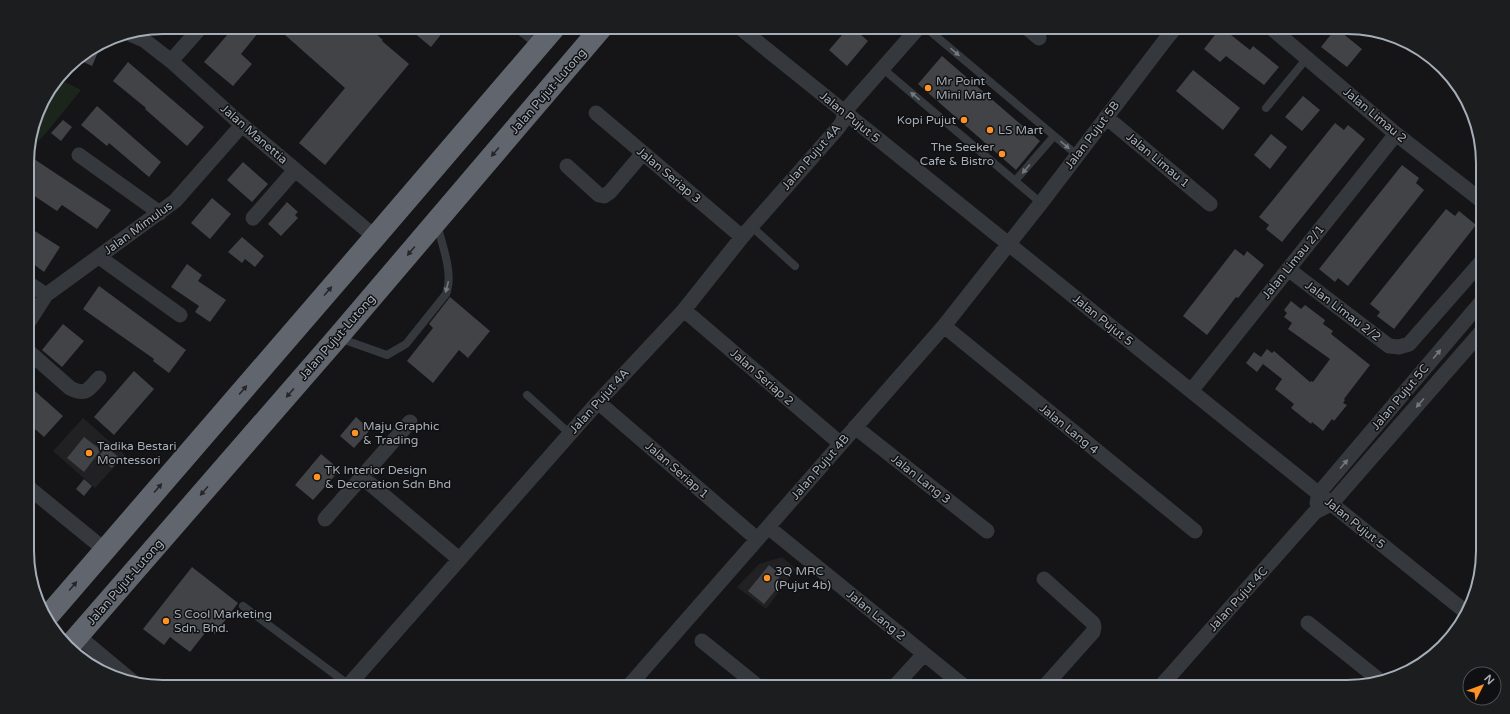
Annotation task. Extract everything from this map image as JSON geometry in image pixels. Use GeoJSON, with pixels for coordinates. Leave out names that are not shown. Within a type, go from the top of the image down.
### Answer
{"type":"FeatureCollection","features":[{"type":"Feature","properties":{"kind":"highway"},"geometry":{"type":"LineString","coordinates":[[50,613],[549,34]]}},
{"type":"Feature","properties":{"kind":"highway","name":"Jalan Pujut-Lutong"},"geometry":{"type":"LineString","coordinates":[[74,640],[338,338],[596,34]]}},
{"type":"Feature","properties":{"kind":"street"},"geometry":{"type":"LineString","coordinates":[[171,61],[195,34]]}},
{"type":"Feature","properties":{"kind":"street","name":"Jalan Pujut 5"},"geometry":{"type":"LineString","coordinates":[[752,34],[844,112],[1462,609]]}},
{"type":"Feature","properties":{"kind":"street","name":"Jalan Pujut 4A"},"geometry":{"type":"LineString","coordinates":[[353,680],[570,433],[684,310],[746,232],[838,128],[843,121],[844,112],[913,34]]}},
{"type":"Feature","properties":{"kind":"street"},"geometry":{"type":"LineString","coordinates":[[1034,34],[1039,38]]}},
{"type":"Feature","properties":{"kind":"street","name":"Jalan Pujut 5B"},"geometry":{"type":"LineString","coordinates":[[1009,244],[1170,34]]}},
{"type":"Feature","properties":{"kind":"street","name":"Jalan Limau 2"},"geometry":{"type":"LineString","coordinates":[[1278,34],[1396,134],[1476,196]]}},
{"type":"Feature","properties":{"kind":"street","name":"Jalan Manettia"},"geometry":{"type":"LineString","coordinates":[[136,37],[144,40],[171,61],[242,125],[375,237]]}},
{"type":"Feature","properties":{"kind":"street","name":"Jalan Seriap 3"},"geometry":{"type":"LineString","coordinates":[[596,113],[644,153],[746,232]]}},
{"type":"Feature","properties":{"kind":"street","name":"Jalan Limau 1"},"geometry":{"type":"LineString","coordinates":[[1106,117],[1210,204]]}},
{"type":"Feature","properties":{"kind":"street","name":"Jalan Mimulus"},"geometry":{"type":"LineString","coordinates":[[34,314],[46,295],[175,201],[242,125]]}},
{"type":"Feature","properties":{"kind":"street","name":"Jalan Limau 2/1"},"geometry":{"type":"LineString","coordinates":[[1191,391],[1396,134]]}},
{"type":"Feature","properties":{"kind":"street"},"geometry":{"type":"LineString","coordinates":[[567,166],[599,195],[604,196],[610,192],[644,153]]}},
{"type":"Feature","properties":{"kind":"street"},"geometry":{"type":"LineString","coordinates":[[79,154],[160,213]]}},
{"type":"Feature","properties":{"kind":"street"},"geometry":{"type":"LineString","coordinates":[[253,218],[295,170]]}},
{"type":"Feature","properties":{"kind":"street","name":"Jalan Pujut 4B"},"geometry":{"type":"LineString","coordinates":[[634,680],[944,326],[1009,244]]}},
{"type":"Feature","properties":{"kind":"street"},"geometry":{"type":"LineString","coordinates":[[99,257],[180,315]]}},
{"type":"Feature","properties":{"kind":"street","name":"Jalan Limau 2/2"},"geometry":{"type":"LineString","coordinates":[[1288,270],[1389,346],[1399,347],[1409,344],[1476,267]]}},
{"type":"Feature","properties":{"kind":"street"},"geometry":{"type":"LineString","coordinates":[[34,287],[46,295]]}},
{"type":"Feature","properties":{"kind":"street","name":"Jalan Pujut 5C"},"geometry":{"type":"LineString","coordinates":[[1318,493],[1476,308]]}},
{"type":"Feature","properties":{"kind":"street","name":"Jalan Seriap 2"},"geometry":{"type":"LineString","coordinates":[[684,310],[841,444]]}},
{"type":"Feature","properties":{"kind":"street","name":"Jalan Lang 4"},"geometry":{"type":"LineString","coordinates":[[944,326],[1195,531]]}},
{"type":"Feature","properties":{"kind":"street","name":"Jalan Pujut 5C"},"geometry":{"type":"LineString","coordinates":[[1331,504],[1476,338]]}},
{"type":"Feature","properties":{"kind":"street"},"geometry":{"type":"LineString","coordinates":[[34,356],[70,388],[78,392],[89,390],[99,378]]}},
{"type":"Feature","properties":{"kind":"street","name":"Jalan Seriap 1"},"geometry":{"type":"LineString","coordinates":[[598,402],[757,539]]}},
{"type":"Feature","properties":{"kind":"street"},"geometry":{"type":"LineString","coordinates":[[325,518],[410,422]]}},
{"type":"Feature","properties":{"kind":"street","name":"Jalan Lang 3"},"geometry":{"type":"LineString","coordinates":[[855,427],[987,531]]}},
{"type":"Feature","properties":{"kind":"street"},"geometry":{"type":"LineString","coordinates":[[362,477],[459,559]]}},
{"type":"Feature","properties":{"kind":"street"},"geometry":{"type":"LineString","coordinates":[[34,492],[104,550]]}},
{"type":"Feature","properties":{"kind":"street"},"geometry":{"type":"LineString","coordinates":[[1315,512],[1318,493]]}},
{"type":"Feature","properties":{"kind":"street"},"geometry":{"type":"LineString","coordinates":[[1315,512],[1331,504]]}},
{"type":"Feature","properties":{"kind":"street","name":"Jalan Pujut 4C"},"geometry":{"type":"LineString","coordinates":[[1166,680],[1315,512]]}},
{"type":"Feature","properties":{"kind":"street","name":"Jalan Lang 2"},"geometry":{"type":"LineString","coordinates":[[768,527],[956,680]]}},
{"type":"Feature","properties":{"kind":"street"},"geometry":{"type":"LineString","coordinates":[[1044,579],[1093,623],[1094,627],[1093,632],[1050,680]]}},
{"type":"Feature","properties":{"kind":"street"},"geometry":{"type":"LineString","coordinates":[[1308,623],[1375,677]]}},
{"type":"Feature","properties":{"kind":"street"},"geometry":{"type":"LineString","coordinates":[[74,640],[119,672]]}},
{"type":"Feature","properties":{"kind":"street"},"geometry":{"type":"LineString","coordinates":[[702,641],[750,680]]}},
{"type":"Feature","properties":{"kind":"street"},"geometry":{"type":"LineString","coordinates":[[900,680],[924,654]]}},
{"type":"Feature","properties":{"kind":"lane"},"geometry":{"type":"LineString","coordinates":[[523,34],[538,46]]}},
{"type":"Feature","properties":{"kind":"lane"},"geometry":{"type":"LineString","coordinates":[[933,34],[1077,155]]}},
{"type":"Feature","properties":{"kind":"lane"},"geometry":{"type":"LineString","coordinates":[[1266,108],[1307,58]]}},
{"type":"Feature","properties":{"kind":"lane"},"geometry":{"type":"LineString","coordinates":[[882,68],[1041,203]]}},
{"type":"Feature","properties":{"kind":"lane"},"geometry":{"type":"LineString","coordinates":[[1016,181],[1054,136]]}},
{"type":"Feature","properties":{"kind":"lane"},"geometry":{"type":"LineString","coordinates":[[338,338],[388,355],[406,344],[446,294],[448,287],[449,277],[436,222]]}},
{"type":"Feature","properties":{"kind":"lane"},"geometry":{"type":"LineString","coordinates":[[746,232],[795,266]]}},
{"type":"Feature","properties":{"kind":"lane"},"geometry":{"type":"LineString","coordinates":[[527,395],[570,433]]}},
{"type":"Feature","properties":{"kind":"lane"},"geometry":{"type":"LineString","coordinates":[[243,606],[340,680]]}},
{"type":"Feature","properties":{"kind":"shaded area"},"geometry":{"type":"Polygon","coordinates":[[[64,81],[81,90],[35,144],[38,130],[47,106],[64,81]]]}},
{"type":"Feature","properties":{"kind":"shaded area","name":"Tadika Bestari Montessori"},"geometry":{"type":"Polygon","coordinates":[[[83,418],[125,455],[95,488],[53,451],[83,418]]]}},
{"type":"Feature","properties":{"kind":"shaded area","name":"3Q MRC (Pujut 4b)"},"geometry":{"type":"Polygon","coordinates":[[[782,557],[796,569],[766,609],[737,587],[759,564],[782,557]]]}},
{"type":"Feature","properties":{"kind":"building"},"geometry":{"type":"Polygon","coordinates":[[[228,34],[257,34],[241,54],[252,64],[233,86],[204,62],[228,34]]]}},
{"type":"Feature","properties":{"kind":"building"},"geometry":{"type":"Polygon","coordinates":[[[284,34],[376,34],[409,64],[325,165],[299,143],[345,88],[284,34]]]}},
{"type":"Feature","properties":{"kind":"building"},"geometry":{"type":"Polygon","coordinates":[[[415,34],[441,34],[431,47],[415,34]]]}},
{"type":"Feature","properties":{"kind":"building"},"geometry":{"type":"Polygon","coordinates":[[[843,34],[860,34],[868,41],[847,66],[829,50],[843,34]]]}},
{"type":"Feature","properties":{"kind":"building"},"geometry":{"type":"Polygon","coordinates":[[[1216,34],[1230,34],[1250,50],[1253,46],[1279,67],[1264,85],[1226,56],[1220,62],[1204,49],[1216,34]]]}},
{"type":"Feature","properties":{"kind":"building"},"geometry":{"type":"Polygon","coordinates":[[[1331,34],[1343,34],[1362,49],[1347,67],[1321,47],[1331,34]]]}},
{"type":"Feature","properties":{"kind":"building"},"geometry":{"type":"Polygon","coordinates":[[[98,51],[92,66],[83,62],[98,51]]]}},
{"type":"Feature","properties":{"kind":"building"},"geometry":{"type":"Polygon","coordinates":[[[942,56],[1040,141],[1016,170],[918,84],[942,56]]]}},
{"type":"Feature","properties":{"kind":"building"},"geometry":{"type":"Polygon","coordinates":[[[128,62],[204,127],[187,146],[145,109],[146,108],[113,81],[128,62]]]}},
{"type":"Feature","properties":{"kind":"building"},"geometry":{"type":"Polygon","coordinates":[[[1193,70],[1240,108],[1223,130],[1176,91],[1193,70]]]}},
{"type":"Feature","properties":{"kind":"building"},"geometry":{"type":"Polygon","coordinates":[[[1303,96],[1320,110],[1302,131],[1285,117],[1303,96]]]}},
{"type":"Feature","properties":{"kind":"building"},"geometry":{"type":"Polygon","coordinates":[[[97,106],[161,162],[149,177],[109,143],[107,146],[81,125],[97,106]]]}},
{"type":"Feature","properties":{"kind":"building"},"geometry":{"type":"Polygon","coordinates":[[[63,120],[72,127],[61,141],[51,133],[63,120]]]}},
{"type":"Feature","properties":{"kind":"building"},"geometry":{"type":"Polygon","coordinates":[[[1335,123],[1344,130],[1348,125],[1365,139],[1282,242],[1266,229],[1269,225],[1259,217],[1335,123]]]}},
{"type":"Feature","properties":{"kind":"building"},"geometry":{"type":"Polygon","coordinates":[[[1271,134],[1287,147],[1270,169],[1254,155],[1271,134]]]}},
{"type":"Feature","properties":{"kind":"building"},"geometry":{"type":"Polygon","coordinates":[[[34,159],[111,210],[97,229],[62,205],[57,211],[34,196],[34,159]]]}},
{"type":"Feature","properties":{"kind":"building"},"geometry":{"type":"Polygon","coordinates":[[[243,162],[268,184],[252,202],[227,180],[243,162]]]}},
{"type":"Feature","properties":{"kind":"building"},"geometry":{"type":"Polygon","coordinates":[[[1402,165],[1419,178],[1416,183],[1424,190],[1348,286],[1338,278],[1335,282],[1319,269],[1402,165]]]}},
{"type":"Feature","properties":{"kind":"building"},"geometry":{"type":"Polygon","coordinates":[[[212,198],[231,214],[210,239],[191,223],[212,198]]]}},
{"type":"Feature","properties":{"kind":"building"},"geometry":{"type":"Polygon","coordinates":[[[287,202],[298,212],[295,215],[298,218],[281,236],[268,224],[287,202]]]}},
{"type":"Feature","properties":{"kind":"building"},"geometry":{"type":"Polygon","coordinates":[[[1446,209],[1455,216],[1459,211],[1476,225],[1394,329],[1377,316],[1380,312],[1370,304],[1446,209]]]}},
{"type":"Feature","properties":{"kind":"building"},"geometry":{"type":"Polygon","coordinates":[[[34,230],[60,247],[44,272],[34,264],[34,230]]]}},
{"type":"Feature","properties":{"kind":"building"},"geometry":{"type":"Polygon","coordinates":[[[242,237],[264,256],[255,267],[245,259],[242,263],[228,252],[242,237]]]}},
{"type":"Feature","properties":{"kind":"building"},"geometry":{"type":"Polygon","coordinates":[[[1235,249],[1244,256],[1247,251],[1264,265],[1238,298],[1236,297],[1207,335],[1183,316],[1235,249]]]}},
{"type":"Feature","properties":{"kind":"building"},"geometry":{"type":"Polygon","coordinates":[[[187,264],[202,275],[198,281],[226,300],[210,322],[195,312],[199,306],[171,287],[187,264]]]}},
{"type":"Feature","properties":{"kind":"building"},"geometry":{"type":"Polygon","coordinates":[[[99,286],[186,350],[169,373],[153,361],[154,359],[83,309],[99,286]]]}},
{"type":"Feature","properties":{"kind":"building"},"geometry":{"type":"Polygon","coordinates":[[[450,297],[490,331],[468,358],[459,350],[433,383],[407,361],[433,328],[429,324],[450,297]]]}},
{"type":"Feature","properties":{"kind":"building"},"geometry":{"type":"Polygon","coordinates":[[[1291,301],[1301,309],[1305,305],[1325,320],[1323,324],[1333,331],[1331,334],[1370,365],[1344,399],[1345,400],[1343,403],[1347,405],[1334,421],[1332,419],[1323,431],[1312,422],[1311,424],[1291,408],[1294,404],[1275,389],[1282,379],[1263,364],[1257,372],[1246,363],[1254,352],[1261,357],[1267,349],[1272,353],[1274,351],[1310,382],[1313,382],[1330,359],[1288,329],[1292,323],[1284,317],[1287,313],[1284,310],[1291,301]]]}},
{"type":"Feature","properties":{"kind":"building"},"geometry":{"type":"Polygon","coordinates":[[[63,324],[84,341],[62,367],[42,350],[63,324]]]}},
{"type":"Feature","properties":{"kind":"building"},"geometry":{"type":"Polygon","coordinates":[[[134,371],[154,389],[114,435],[94,417],[134,371]]]}},
{"type":"Feature","properties":{"kind":"building"},"geometry":{"type":"Polygon","coordinates":[[[34,390],[63,416],[44,437],[34,428],[34,390]]]}},
{"type":"Feature","properties":{"kind":"building","name":"Maju Graphic & Trading"},"geometry":{"type":"Polygon","coordinates":[[[356,417],[370,430],[354,448],[340,436],[356,417]]]}},
{"type":"Feature","properties":{"kind":"building"},"geometry":{"type":"Polygon","coordinates":[[[84,437],[101,450],[84,472],[67,458],[84,437]]]}},
{"type":"Feature","properties":{"kind":"building"},"geometry":{"type":"Polygon","coordinates":[[[106,447],[120,458],[112,468],[98,457],[106,447]]]}},
{"type":"Feature","properties":{"kind":"building","name":"TK Interior Design & Decoration Sdn Bhd"},"geometry":{"type":"Polygon","coordinates":[[[321,454],[340,470],[313,500],[295,485],[321,454]]]}},
{"type":"Feature","properties":{"kind":"building"},"geometry":{"type":"Polygon","coordinates":[[[84,479],[92,486],[84,496],[76,489],[84,479]]]}},
{"type":"Feature","properties":{"kind":"building"},"geometry":{"type":"Polygon","coordinates":[[[769,565],[781,575],[778,579],[782,582],[764,604],[748,591],[769,565]]]}},
{"type":"Feature","properties":{"kind":"building"},"geometry":{"type":"Polygon","coordinates":[[[192,567],[238,603],[215,634],[209,628],[190,652],[170,637],[164,645],[143,629],[192,567]]]}},
{"type":"Feature","properties":{"kind":"place","name":"Mr Point Mini Mart"},"geometry":{"type":"Point","coordinates":[928,88]}},
{"type":"Feature","properties":{"kind":"place","name":"Kopi Pujut"},"geometry":{"type":"Point","coordinates":[964,120]}},
{"type":"Feature","properties":{"kind":"place","name":"LS Mart"},"geometry":{"type":"Point","coordinates":[990,130]}},
{"type":"Feature","properties":{"kind":"place","name":"The Seeker Cafe & Bistro"},"geometry":{"type":"Point","coordinates":[1002,154]}},
{"type":"Feature","properties":{"kind":"place","name":"Maju Graphic & Trading"},"geometry":{"type":"Point","coordinates":[355,433]}},
{"type":"Feature","properties":{"kind":"place","name":"Tadika Bestari Montessori"},"geometry":{"type":"Point","coordinates":[89,453]}},
{"type":"Feature","properties":{"kind":"place","name":"TK Interior Design & Decoration Sdn Bhd"},"geometry":{"type":"Point","coordinates":[317,477]}},
{"type":"Feature","properties":{"kind":"place","name":"3Q MRC (Pujut 4b)"},"geometry":{"type":"Point","coordinates":[767,578]}},
{"type":"Feature","properties":{"kind":"place","name":"S Cool Marketing Sdn. Bhd."},"geometry":{"type":"Point","coordinates":[166,621]}}]}
